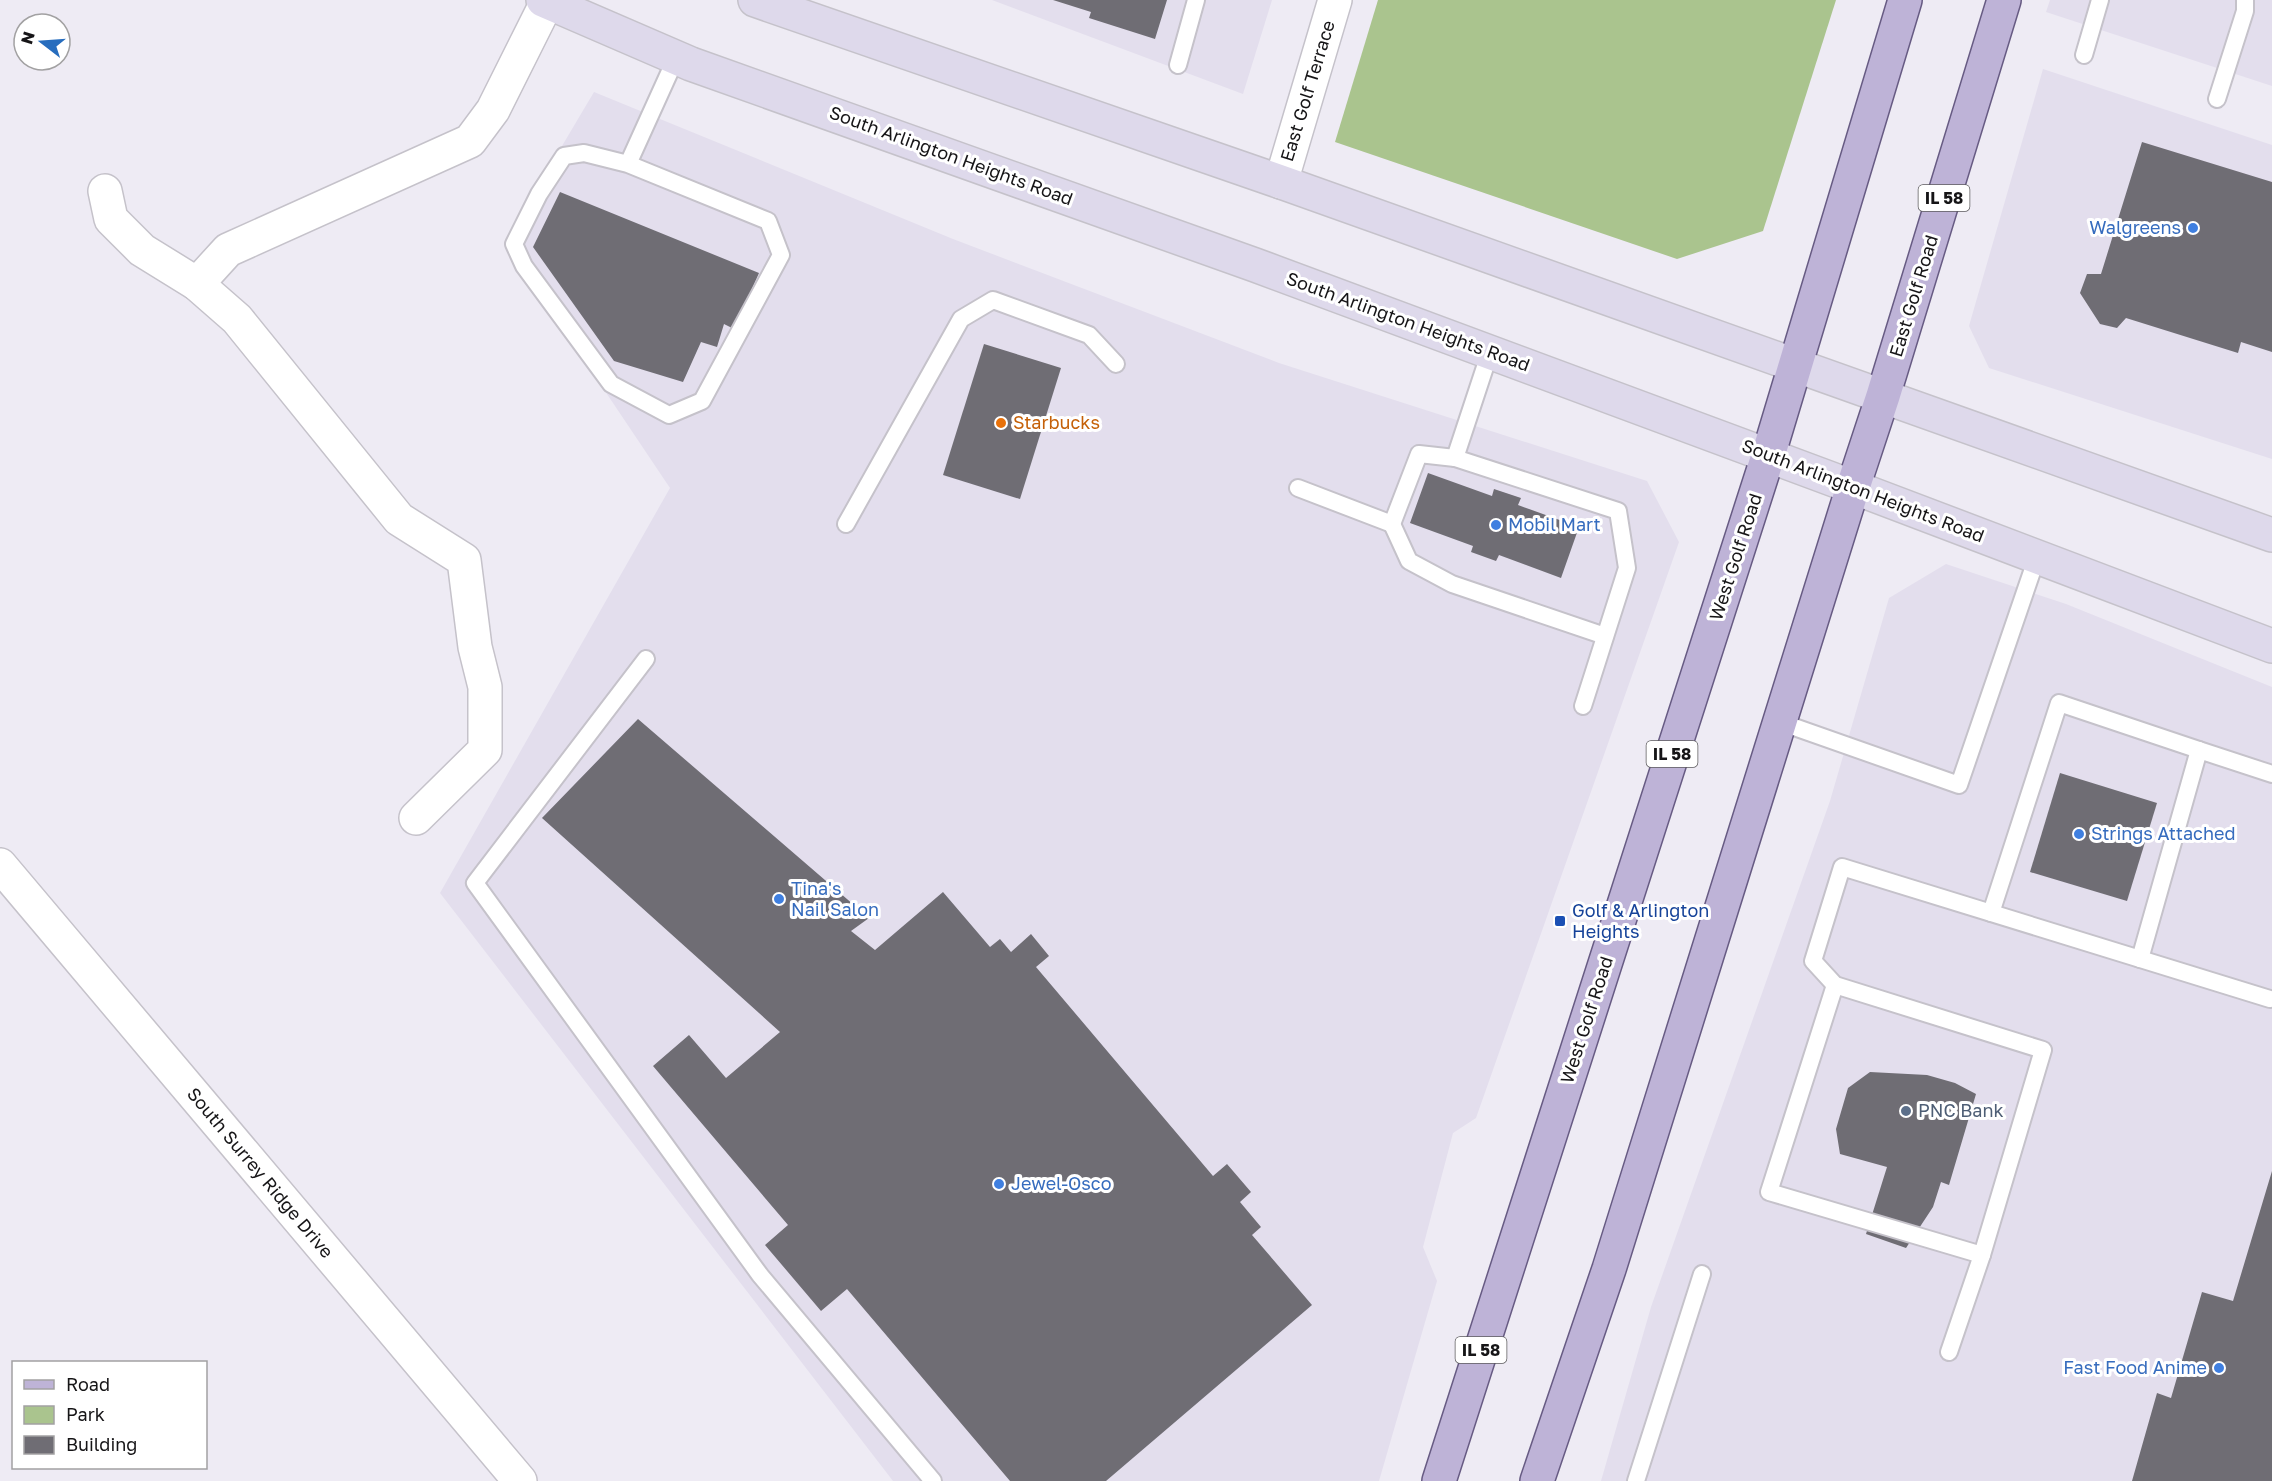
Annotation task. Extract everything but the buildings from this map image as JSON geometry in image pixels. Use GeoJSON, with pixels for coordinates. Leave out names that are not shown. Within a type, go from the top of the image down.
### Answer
{"type":"FeatureCollection","features":[{"type":"Feature","properties":{"kind":"main road"},"geometry":{"type":"LineString","coordinates":[[755,0],[1281,182],[2272,535]]}},
{"type":"Feature","properties":{"kind":"main road","name":"IL 58"},"geometry":{"type":"LineString","coordinates":[[1768,456],[1905,0]]}},
{"type":"Feature","properties":{"kind":"main road","name":"East Golf Road"},"geometry":{"type":"LineString","coordinates":[[1853,487],[2004,0]]}},
{"type":"Feature","properties":{"kind":"main road","name":"South Arlington Heights Road"},"geometry":{"type":"LineString","coordinates":[[545,1],[676,58],[1255,265],[1853,487],[2272,646]]}},
{"type":"Feature","properties":{"kind":"main road","name":"West Golf Road"},"geometry":{"type":"LineString","coordinates":[[1439,1481],[1768,456]]}},
{"type":"Feature","properties":{"kind":"main road","name":"IL 58"},"geometry":{"type":"LineString","coordinates":[[1537,1481],[1609,1269],[1853,487]]}},
{"type":"Feature","properties":{"kind":"street","name":"East Golf Terrace"},"geometry":{"type":"LineString","coordinates":[[1281,182],[1335,0]]}},
{"type":"Feature","properties":{"kind":"street"},"geometry":{"type":"LineString","coordinates":[[197,284],[228,250],[470,141],[493,110],[545,1]]}},
{"type":"Feature","properties":{"kind":"street"},"geometry":{"type":"LineString","coordinates":[[105,191],[111,219],[142,250],[197,284],[237,319],[399,519],[464,560],[475,646],[485,687],[485,750],[416,818]]}},
{"type":"Feature","properties":{"kind":"street","name":"South Surrey Ridge Drive"},"geometry":{"type":"LineString","coordinates":[[0,865],[520,1481]]}},
{"type":"Feature","properties":{"kind":"lane"},"geometry":{"type":"LineString","coordinates":[[1178,65],[1196,0]]}},
{"type":"Feature","properties":{"kind":"lane"},"geometry":{"type":"LineString","coordinates":[[2084,55],[2100,0]]}},
{"type":"Feature","properties":{"kind":"lane"},"geometry":{"type":"LineString","coordinates":[[2217,99],[2245,11],[2245,0]]}},
{"type":"Feature","properties":{"kind":"lane"},"geometry":{"type":"LineString","coordinates":[[628,164],[676,58]]}},
{"type":"Feature","properties":{"kind":"lane"},"geometry":{"type":"LineString","coordinates":[[584,153],[628,164],[768,221],[781,255],[702,401],[669,415],[611,384],[524,266],[514,244],[539,194],[564,156],[584,153]]}},
{"type":"Feature","properties":{"kind":"lane"},"geometry":{"type":"LineString","coordinates":[[846,524],[961,319],[993,300],[1089,335],[1116,364]]}},
{"type":"Feature","properties":{"kind":"lane"},"geometry":{"type":"LineString","coordinates":[[1455,458],[1490,352]]}},
{"type":"Feature","properties":{"kind":"lane"},"geometry":{"type":"LineString","coordinates":[[1392,524],[1419,454],[1455,458],[1618,511],[1627,568],[1583,706]]}},
{"type":"Feature","properties":{"kind":"lane"},"geometry":{"type":"LineString","coordinates":[[1298,488],[1392,524],[1409,561],[1452,584],[1605,636]]}},
{"type":"Feature","properties":{"kind":"lane"},"geometry":{"type":"LineString","coordinates":[[1780,722],[1959,785],[2037,557]]}},
{"type":"Feature","properties":{"kind":"lane"},"geometry":{"type":"LineString","coordinates":[[646,659],[475,883],[760,1275],[933,1481]]}},
{"type":"Feature","properties":{"kind":"lane"},"geometry":{"type":"LineString","coordinates":[[1991,913],[2059,703],[2272,774]]}},
{"type":"Feature","properties":{"kind":"lane"},"geometry":{"type":"LineString","coordinates":[[2140,959],[2199,750]]}},
{"type":"Feature","properties":{"kind":"lane"},"geometry":{"type":"LineString","coordinates":[[1949,1353],[1982,1255],[2043,1050],[1835,985],[1813,961],[1842,867],[2270,999]]}},
{"type":"Feature","properties":{"kind":"lane"},"geometry":{"type":"LineString","coordinates":[[1835,985],[1769,1192],[1982,1255]]}},
{"type":"Feature","properties":{"kind":"lane"},"geometry":{"type":"LineString","coordinates":[[1635,1481],[1702,1274]]}},
{"type":"Feature","properties":{"kind":"shaded area"},"geometry":{"type":"Polygon","coordinates":[[[992,0],[1272,0],[1243,94],[992,0]]]}},
{"type":"Feature","properties":{"kind":"shaded area"},"geometry":{"type":"Polygon","coordinates":[[[2050,0],[2272,0],[2272,86],[2046,12],[2050,0]]]}},
{"type":"Feature","properties":{"kind":"shaded area"},"geometry":{"type":"Polygon","coordinates":[[[2043,69],[2272,145],[2272,459],[1989,368],[1969,326],[2043,69]]]}},
{"type":"Feature","properties":{"kind":"shaded area"},"geometry":{"type":"Polygon","coordinates":[[[594,92],[953,239],[1279,363],[1647,481],[1679,542],[1476,1118],[1453,1133],[1423,1247],[1437,1281],[1379,1481],[893,1481],[440,893],[670,488],[505,242],[594,92]]]}},
{"type":"Feature","properties":{"kind":"shaded area"},"geometry":{"type":"Polygon","coordinates":[[[1946,564],[2066,604],[2272,687],[2272,1481],[1601,1481],[1651,1307],[1830,801],[1889,598],[1946,564]]]}},
{"type":"Feature","properties":{"kind":"green space"},"geometry":{"type":"Polygon","coordinates":[[[1378,0],[1836,0],[1763,231],[1677,259],[1335,142],[1378,0]]]}},
{"type":"Feature","properties":{"kind":"place","name":"Walgreens"},"geometry":{"type":"Point","coordinates":[2193,228]}},
{"type":"Feature","properties":{"kind":"place","name":"Starbucks"},"geometry":{"type":"Point","coordinates":[1001,423]}},
{"type":"Feature","properties":{"kind":"place","name":"Mobil Mart"},"geometry":{"type":"Point","coordinates":[1496,525]}},
{"type":"Feature","properties":{"kind":"place","name":"Strings Attached"},"geometry":{"type":"Point","coordinates":[2079,834]}},
{"type":"Feature","properties":{"kind":"place","name":"Tina's Nail Salon"},"geometry":{"type":"Point","coordinates":[779,899]}},
{"type":"Feature","properties":{"kind":"place","name":"Golf & Arlington Heights"},"geometry":{"type":"Point","coordinates":[1560,921]}},
{"type":"Feature","properties":{"kind":"place","name":"PNC Bank"},"geometry":{"type":"Point","coordinates":[1906,1111]}},
{"type":"Feature","properties":{"kind":"place","name":"Jewel-Osco"},"geometry":{"type":"Point","coordinates":[999,1184]}},
{"type":"Feature","properties":{"kind":"place","name":"Fast Food Anime"},"geometry":{"type":"Point","coordinates":[2219,1368]}}]}
